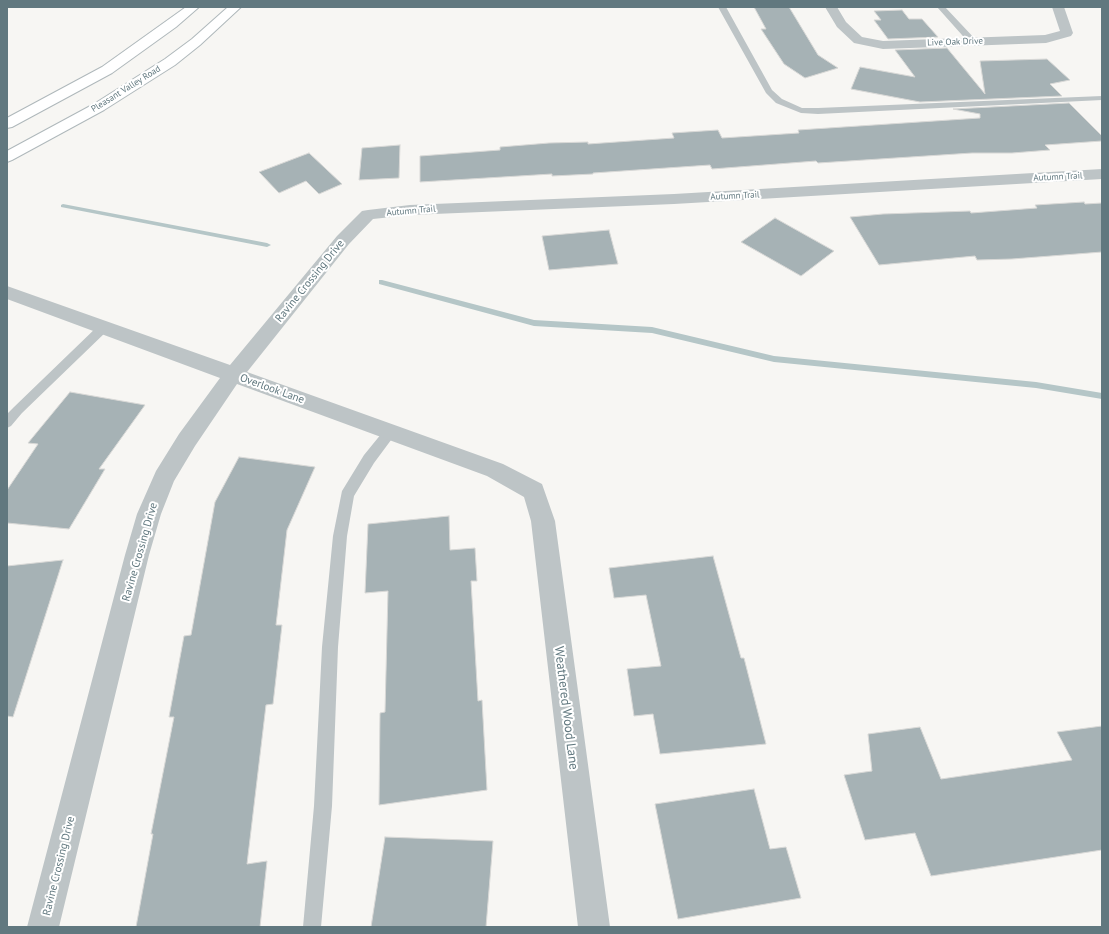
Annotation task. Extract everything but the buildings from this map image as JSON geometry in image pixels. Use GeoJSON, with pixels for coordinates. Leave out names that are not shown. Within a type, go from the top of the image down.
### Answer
{"type":"FeatureCollection","features":[{"type":"Feature","properties":{"kind":"main road"},"geometry":{"type":"LineString","coordinates":[[7,124],[106,70],[172,24],[193,7]]}},
{"type":"Feature","properties":{"kind":"main road","name":"Pleasant Valley Road"},"geometry":{"type":"LineString","coordinates":[[7,157],[81,117],[170,62],[196,42],[235,7]]}},
{"type":"Feature","properties":{"kind":"street","name":"Live Oak Drive"},"geometry":{"type":"LineString","coordinates":[[831,7],[841,24],[858,40],[883,45],[1046,39],[1067,33],[1058,7]]}},
{"type":"Feature","properties":{"kind":"street","name":"Autumn Trail"},"geometry":{"type":"LineString","coordinates":[[368,215],[410,210],[682,199],[1102,174]]}},
{"type":"Feature","properties":{"kind":"street","name":"Ravine Crossing Drive"},"geometry":{"type":"LineString","coordinates":[[43,927],[137,555],[149,514],[164,478],[187,440],[233,375],[343,240],[368,215]]}},
{"type":"Feature","properties":{"kind":"street","name":"Overlook Lane"},"geometry":{"type":"LineString","coordinates":[[7,292],[495,470],[534,491]]}},
{"type":"Feature","properties":{"kind":"street","name":"Weathered Wood Lane"},"geometry":{"type":"LineString","coordinates":[[534,491],[543,521],[594,927]]}},
{"type":"Feature","properties":{"kind":"lane"},"geometry":{"type":"LineString","coordinates":[[722,7],[769,92],[779,101],[800,110],[818,111],[1102,98]]}},
{"type":"Feature","properties":{"kind":"lane"},"geometry":{"type":"LineString","coordinates":[[941,7],[973,42]]}},
{"type":"Feature","properties":{"kind":"lane"},"geometry":{"type":"LineString","coordinates":[[7,423],[24,404],[104,327]]}},
{"type":"Feature","properties":{"kind":"lane"},"geometry":{"type":"LineString","coordinates":[[312,927],[323,806],[330,647],[340,536],[347,495],[369,460],[390,432]]}},
{"type":"Feature","properties":{"kind":"waterway"},"geometry":{"type":"LineString","coordinates":[[63,206],[267,245]]}},
{"type":"Feature","properties":{"kind":"waterway"},"geometry":{"type":"LineString","coordinates":[[382,282],[534,323],[652,330],[774,359],[1036,385],[1102,396]]}}]}
